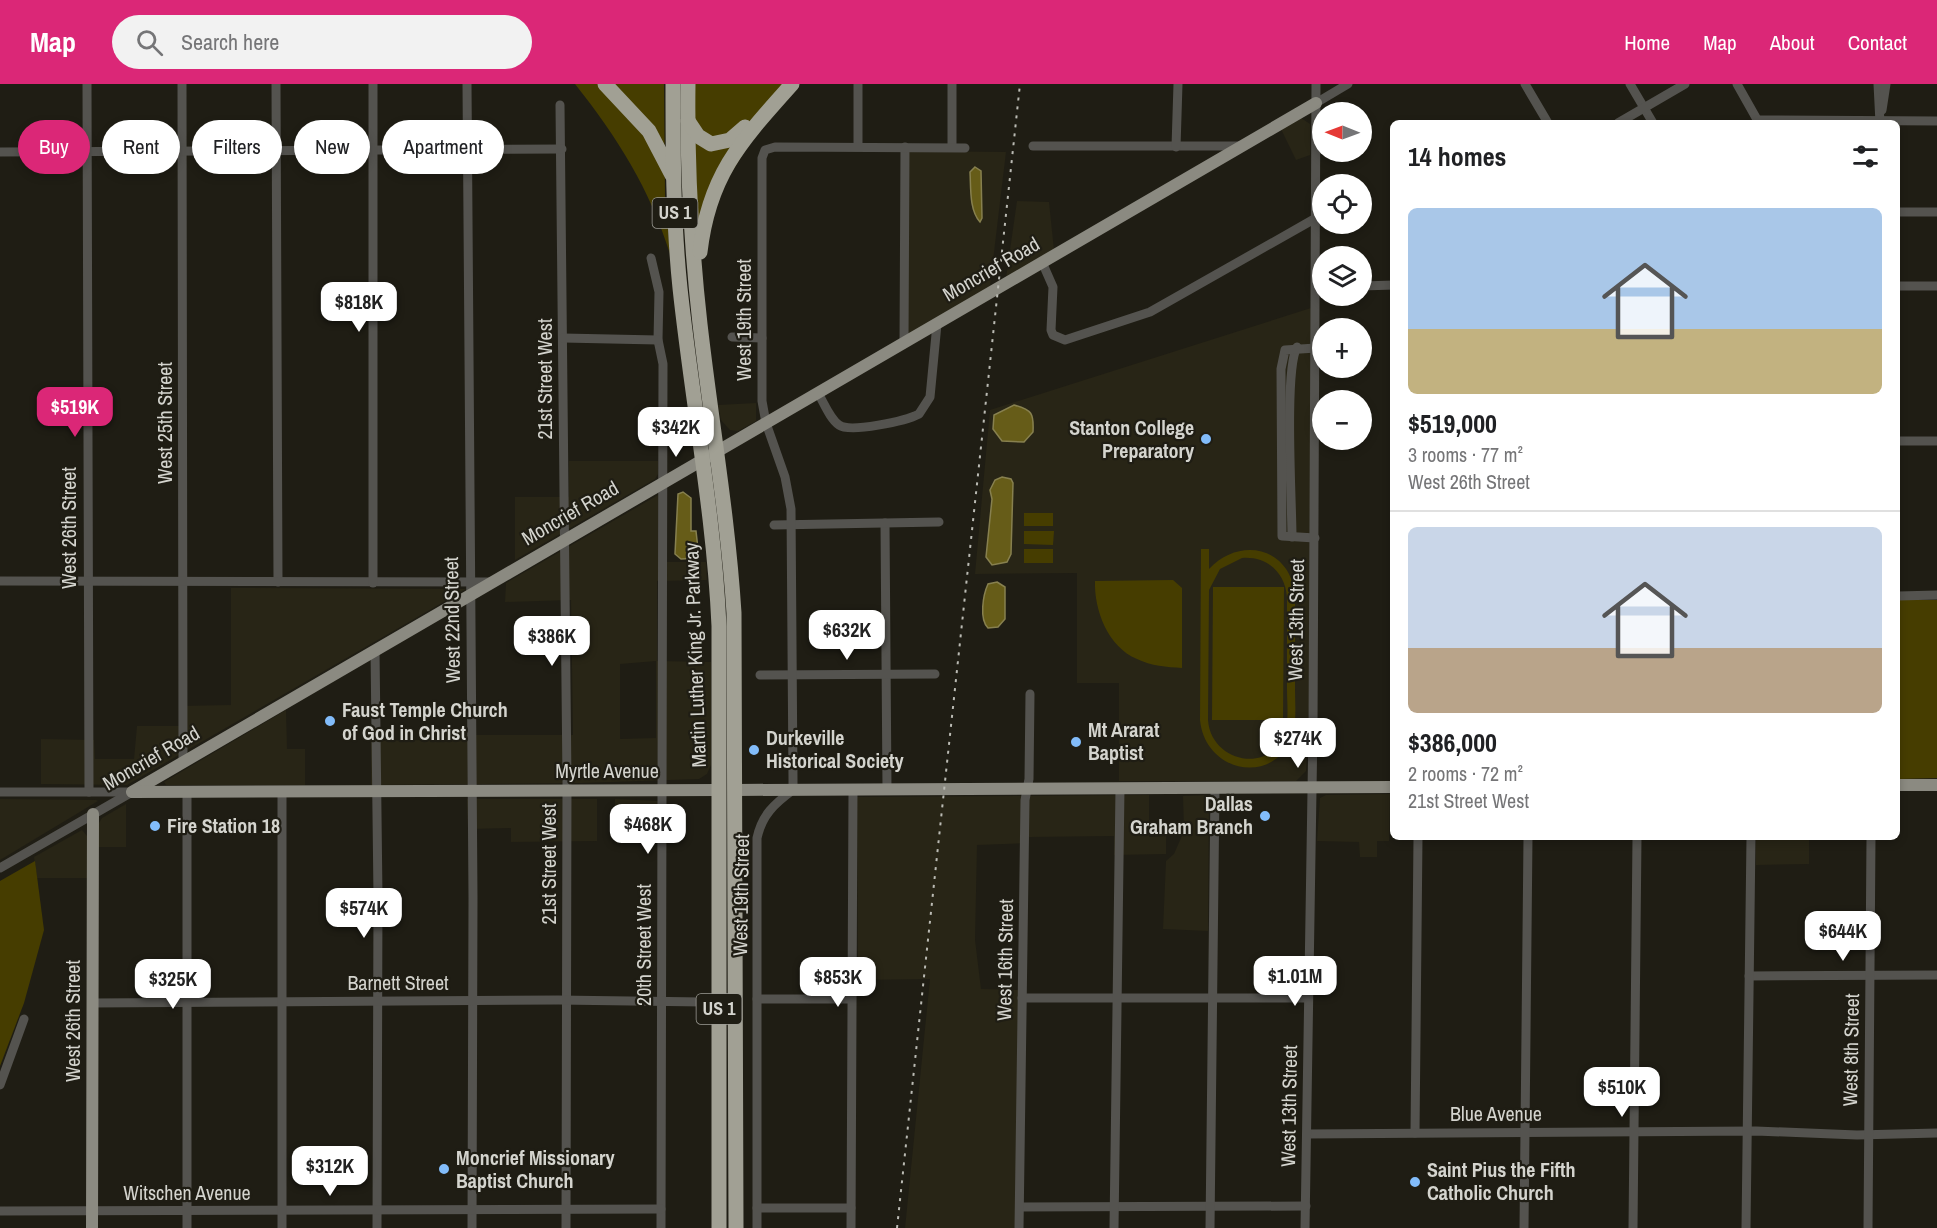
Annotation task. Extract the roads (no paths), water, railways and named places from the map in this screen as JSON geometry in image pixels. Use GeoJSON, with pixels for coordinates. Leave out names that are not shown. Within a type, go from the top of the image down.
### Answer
{"type":"FeatureCollection","features":[{"type":"Feature","properties":{"kind":"highway"},"geometry":{"type":"LineString","coordinates":[[605,84],[649,131],[674,179]]}},
{"type":"Feature","properties":{"kind":"highway","name":"Martin Luther King Jr. Parkway"},"geometry":{"type":"LineString","coordinates":[[672,84],[680,287],[718,596],[719,1228]]}},
{"type":"Feature","properties":{"kind":"highway","name":"Martin Luther King Jr. Parkway"},"geometry":{"type":"LineString","coordinates":[[688,84],[688,144],[699,321],[733,593],[736,790],[736,1228]]}},
{"type":"Feature","properties":{"kind":"highway"},"geometry":{"type":"LineString","coordinates":[[688,121],[704,141],[711,144],[730,140],[783,84]]}},
{"type":"Feature","properties":{"kind":"highway"},"geometry":{"type":"LineString","coordinates":[[699,321],[699,266],[706,213],[719,180],[737,148],[792,84]]}},
{"type":"Feature","properties":{"kind":"highway"},"geometry":{"type":"LineString","coordinates":[[673,127],[688,144],[712,152],[737,148]]}},
{"type":"Feature","properties":{"kind":"main road","name":"Moncrief Road"},"geometry":{"type":"LineString","coordinates":[[132,792],[375,650],[469,589],[490,582],[717,452],[1312,105]]}},
{"type":"Feature","properties":{"kind":"main road"},"geometry":{"type":"LineString","coordinates":[[1900,785],[1937,785]]}},
{"type":"Feature","properties":{"kind":"main road","name":"Myrtle Avenue"},"geometry":{"type":"LineString","coordinates":[[736,790],[1390,787]]}},
{"type":"Feature","properties":{"kind":"main road","name":"Myrtle Avenue"},"geometry":{"type":"LineString","coordinates":[[132,792],[720,790]]}},
{"type":"Feature","properties":{"kind":"main road","name":"West 26th Street"},"geometry":{"type":"LineString","coordinates":[[92,1228],[93,814]]}},
{"type":"Feature","properties":{"kind":"street","name":"West 26th Street"},"geometry":{"type":"LineString","coordinates":[[87,84],[87,120]]}},
{"type":"Feature","properties":{"kind":"street","name":"West 25th Street"},"geometry":{"type":"LineString","coordinates":[[182,84],[183,762]]}},
{"type":"Feature","properties":{"kind":"street"},"geometry":{"type":"LineString","coordinates":[[276,84],[276,120]]}},
{"type":"Feature","properties":{"kind":"street"},"geometry":{"type":"LineString","coordinates":[[373,84],[373,583]]}},
{"type":"Feature","properties":{"kind":"street","name":"West 22nd Street"},"geometry":{"type":"LineString","coordinates":[[467,84],[467,120]]}},
{"type":"Feature","properties":{"kind":"street"},"geometry":{"type":"LineString","coordinates":[[858,84],[858,146],[964,148]]}},
{"type":"Feature","properties":{"kind":"street"},"geometry":{"type":"LineString","coordinates":[[952,84],[952,147]]}},
{"type":"Feature","properties":{"kind":"street"},"geometry":{"type":"LineString","coordinates":[[1176,147],[1178,84]]}},
{"type":"Feature","properties":{"kind":"street","name":"West 13th Street"},"geometry":{"type":"LineString","coordinates":[[1316,84],[1316,102]]}},
{"type":"Feature","properties":{"kind":"street","name":"Moncrief Road"},"geometry":{"type":"LineString","coordinates":[[1318,102],[1348,84]]}},
{"type":"Feature","properties":{"kind":"street"},"geometry":{"type":"LineString","coordinates":[[1525,84],[1546,120]]}},
{"type":"Feature","properties":{"kind":"street"},"geometry":{"type":"LineString","coordinates":[[1630,84],[1651,120]]}},
{"type":"Feature","properties":{"kind":"street"},"geometry":{"type":"LineString","coordinates":[[1623,120],[1685,84]]}},
{"type":"Feature","properties":{"kind":"street"},"geometry":{"type":"LineString","coordinates":[[1737,84],[1758,120]]}},
{"type":"Feature","properties":{"kind":"street"},"geometry":{"type":"LineString","coordinates":[[1878,84],[1880,120]]}},
{"type":"Feature","properties":{"kind":"street"},"geometry":{"type":"LineString","coordinates":[[1880,120],[1886,84]]}},
{"type":"Feature","properties":{"kind":"street","name":"21st Street West"},"geometry":{"type":"LineString","coordinates":[[560,105],[567,791],[566,1228]]}},
{"type":"Feature","properties":{"kind":"street"},"geometry":{"type":"LineString","coordinates":[[1900,122],[1937,121]]}},
{"type":"Feature","properties":{"kind":"street","name":"West 19th Street"},"geometry":{"type":"LineString","coordinates":[[757,1228],[757,838],[759,827],[769,809],[793,790],[792,524],[785,477],[766,423],[762,401],[762,164],[765,150],[775,147],[858,146]]}},
{"type":"Feature","properties":{"kind":"street"},"geometry":{"type":"LineString","coordinates":[[1033,146],[1241,146]]}},
{"type":"Feature","properties":{"kind":"street"},"geometry":{"type":"LineString","coordinates":[[904,343],[905,147]]}},
{"type":"Feature","properties":{"kind":"street"},"geometry":{"type":"LineString","coordinates":[[504,149],[562,148]]}},
{"type":"Feature","properties":{"kind":"street"},"geometry":{"type":"LineString","coordinates":[[282,151],[382,150]]}},
{"type":"Feature","properties":{"kind":"street"},"geometry":{"type":"LineString","coordinates":[[90,151],[192,151]]}},
{"type":"Feature","properties":{"kind":"street"},"geometry":{"type":"LineString","coordinates":[[0,152],[18,152]]}},
{"type":"Feature","properties":{"kind":"street","name":"West 26th Street"},"geometry":{"type":"LineString","coordinates":[[87,174],[89,792]]}},
{"type":"Feature","properties":{"kind":"street"},"geometry":{"type":"LineString","coordinates":[[276,174],[278,582]]}},
{"type":"Feature","properties":{"kind":"street","name":"West 22nd Street"},"geometry":{"type":"LineString","coordinates":[[467,174],[472,1228]]}},
{"type":"Feature","properties":{"kind":"street"},"geometry":{"type":"LineString","coordinates":[[1900,212],[1937,212]]}},
{"type":"Feature","properties":{"kind":"street"},"geometry":{"type":"LineString","coordinates":[[1042,262],[1053,287],[1051,330],[1053,335],[1065,340],[1150,312],[1312,220]]}},
{"type":"Feature","properties":{"kind":"street","name":"20th Street West"},"geometry":{"type":"LineString","coordinates":[[651,258],[659,300],[658,340],[663,364],[661,1228]]}},
{"type":"Feature","properties":{"kind":"street"},"geometry":{"type":"LineString","coordinates":[[1372,286],[1390,285]]}},
{"type":"Feature","properties":{"kind":"street"},"geometry":{"type":"LineString","coordinates":[[1900,286],[1937,286]]}},
{"type":"Feature","properties":{"kind":"street"},"geometry":{"type":"LineString","coordinates":[[818,393],[836,422],[844,428],[865,427],[918,414],[930,397],[937,324]]}},
{"type":"Feature","properties":{"kind":"street"},"geometry":{"type":"LineString","coordinates":[[732,337],[762,338]]}},
{"type":"Feature","properties":{"kind":"street"},"geometry":{"type":"LineString","coordinates":[[563,338],[658,340]]}},
{"type":"Feature","properties":{"kind":"street"},"geometry":{"type":"LineString","coordinates":[[1312,348],[1297,347],[1285,350],[1281,369],[1282,536],[1315,538]]}},
{"type":"Feature","properties":{"kind":"street","name":"West 13th Street"},"geometry":{"type":"LineString","coordinates":[[1305,1228],[1316,378]]}},
{"type":"Feature","properties":{"kind":"street"},"geometry":{"type":"LineString","coordinates":[[1900,441],[1937,441]]}},
{"type":"Feature","properties":{"kind":"street"},"geometry":{"type":"LineString","coordinates":[[774,525],[939,522]]}},
{"type":"Feature","properties":{"kind":"street"},"geometry":{"type":"LineString","coordinates":[[885,523],[887,789]]}},
{"type":"Feature","properties":{"kind":"street"},"geometry":{"type":"LineString","coordinates":[[0,581],[373,583],[469,589]]}},
{"type":"Feature","properties":{"kind":"street"},"geometry":{"type":"LineString","coordinates":[[1900,596],[1937,595]]}},
{"type":"Feature","properties":{"kind":"street"},"geometry":{"type":"LineString","coordinates":[[375,650],[377,1228]]}},
{"type":"Feature","properties":{"kind":"street"},"geometry":{"type":"LineString","coordinates":[[760,675],[935,674]]}},
{"type":"Feature","properties":{"kind":"street","name":"West 16th Street"},"geometry":{"type":"LineString","coordinates":[[1019,1228],[1025,800],[1028,788],[1030,694]]}},
{"type":"Feature","properties":{"kind":"street"},"geometry":{"type":"LineString","coordinates":[[1210,1228],[1215,787]]}},
{"type":"Feature","properties":{"kind":"street"},"geometry":{"type":"LineString","coordinates":[[1114,1228],[1120,788]]}},
{"type":"Feature","properties":{"kind":"street"},"geometry":{"type":"LineString","coordinates":[[851,1228],[853,789]]}},
{"type":"Feature","properties":{"kind":"street","name":"Myrtle Avenue"},"geometry":{"type":"LineString","coordinates":[[720,790],[736,790]]}},
{"type":"Feature","properties":{"kind":"street","name":"Myrtle Avenue"},"geometry":{"type":"LineString","coordinates":[[0,792],[132,792]]}},
{"type":"Feature","properties":{"kind":"street","name":"Moncrief Road"},"geometry":{"type":"LineString","coordinates":[[0,868],[132,792]]}},
{"type":"Feature","properties":{"kind":"street"},"geometry":{"type":"LineString","coordinates":[[187,792],[187,1228]]}},
{"type":"Feature","properties":{"kind":"street"},"geometry":{"type":"LineString","coordinates":[[282,792],[282,1228]]}},
{"type":"Feature","properties":{"kind":"street"},"geometry":{"type":"LineString","coordinates":[[1415,1133],[1418,840]]}},
{"type":"Feature","properties":{"kind":"street"},"geometry":{"type":"LineString","coordinates":[[1524,1228],[1528,840]]}},
{"type":"Feature","properties":{"kind":"street"},"geometry":{"type":"LineString","coordinates":[[1633,1228],[1637,840]]}},
{"type":"Feature","properties":{"kind":"street"},"geometry":{"type":"LineString","coordinates":[[1746,1228],[1751,840]]}},
{"type":"Feature","properties":{"kind":"street","name":"West 8th Street"},"geometry":{"type":"LineString","coordinates":[[1868,1228],[1871,840]]}},
{"type":"Feature","properties":{"kind":"street"},"geometry":{"type":"LineString","coordinates":[[1749,976],[1937,975]]}},
{"type":"Feature","properties":{"kind":"street"},"geometry":{"type":"LineString","coordinates":[[1022,998],[1308,998]]}},
{"type":"Feature","properties":{"kind":"street"},"geometry":{"type":"LineString","coordinates":[[758,999],[851,999]]}},
{"type":"Feature","properties":{"kind":"street","name":"Barnett Street"},"geometry":{"type":"LineString","coordinates":[[92,1004],[567,1000],[704,1002]]}},
{"type":"Feature","properties":{"kind":"street"},"geometry":{"type":"LineString","coordinates":[[0,1085],[24,1019]]}},
{"type":"Feature","properties":{"kind":"street","name":"Blue Avenue"},"geometry":{"type":"LineString","coordinates":[[1307,1134],[1747,1132],[1868,1135],[1937,1133]]}},
{"type":"Feature","properties":{"kind":"street"},"geometry":{"type":"LineString","coordinates":[[1020,1208],[1306,1206]]}},
{"type":"Feature","properties":{"kind":"street"},"geometry":{"type":"LineString","coordinates":[[757,1208],[851,1208]]}},
{"type":"Feature","properties":{"kind":"street","name":"Witschen Avenue"},"geometry":{"type":"LineString","coordinates":[[0,1212],[661,1209]]}},
{"type":"Feature","properties":{"kind":"railway"},"geometry":{"type":"LineString","coordinates":[[897,1228],[1020,84]]}},
{"type":"Feature","properties":{"kind":"place","name":"Stanton College Preparatory"},"geometry":{"type":"Point","coordinates":[1206,439]}},
{"type":"Feature","properties":{"kind":"place","name":"Faust Temple Church of God in Christ"},"geometry":{"type":"Point","coordinates":[330,721]}},
{"type":"Feature","properties":{"kind":"place","name":"Mt Ararat Baptist"},"geometry":{"type":"Point","coordinates":[1076,742]}},
{"type":"Feature","properties":{"kind":"place","name":"Durkeville Historical Society"},"geometry":{"type":"Point","coordinates":[754,750]}},
{"type":"Feature","properties":{"kind":"place","name":"Dallas Graham Branch"},"geometry":{"type":"Point","coordinates":[1265,816]}},
{"type":"Feature","properties":{"kind":"place","name":"Fire Station 18"},"geometry":{"type":"Point","coordinates":[155,826]}},
{"type":"Feature","properties":{"kind":"place","name":"Moncrief Missionary Baptist Church"},"geometry":{"type":"Point","coordinates":[444,1169]}},
{"type":"Feature","properties":{"kind":"place","name":"Saint Pius the Fifth Catholic Church"},"geometry":{"type":"Point","coordinates":[1415,1182]}}]}
